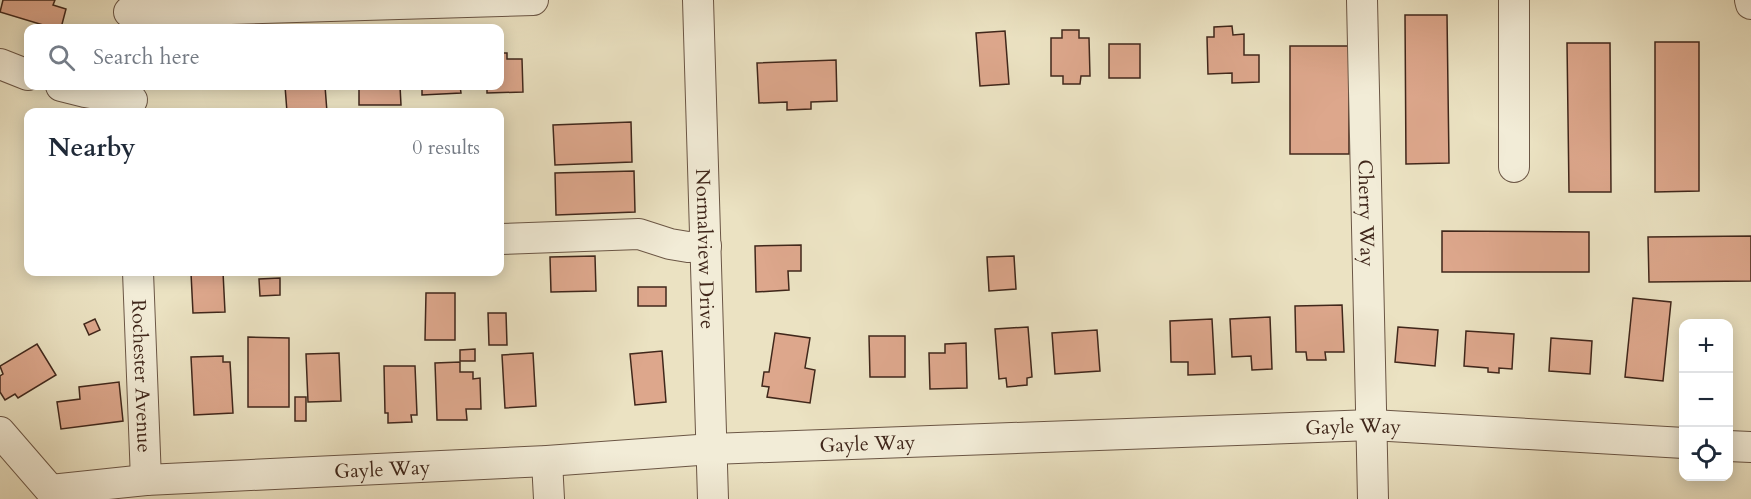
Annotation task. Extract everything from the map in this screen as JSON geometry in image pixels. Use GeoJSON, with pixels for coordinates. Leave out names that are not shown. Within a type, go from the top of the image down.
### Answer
{"type":"FeatureCollection","features":[{"type":"Feature","properties":{"kind":"street"},"geometry":{"type":"LineString","coordinates":[[129,13],[533,0]]}},
{"type":"Feature","properties":{"kind":"street","name":"Normalview Drive"},"geometry":{"type":"LineString","coordinates":[[698,0],[713,499]]}},
{"type":"Feature","properties":{"kind":"street","name":"Cherry Way"},"geometry":{"type":"LineString","coordinates":[[1362,0],[1373,499]]}},
{"type":"Feature","properties":{"kind":"street"},"geometry":{"type":"LineString","coordinates":[[1514,0],[1514,167]]}},
{"type":"Feature","properties":{"kind":"street"},"geometry":{"type":"LineString","coordinates":[[0,64],[24,73]]}},
{"type":"Feature","properties":{"kind":"street"},"geometry":{"type":"LineString","coordinates":[[77,90],[132,99]]}},
{"type":"Feature","properties":{"kind":"street"},"geometry":{"type":"LineString","coordinates":[[504,239],[639,234],[688,247],[706,246]]}},
{"type":"Feature","properties":{"kind":"street","name":"Rochester Avenue"},"geometry":{"type":"LineString","coordinates":[[138,276],[146,480]]}},
{"type":"Feature","properties":{"kind":"street","name":"Gayle Way"},"geometry":{"type":"LineString","coordinates":[[55,495],[146,480],[547,461],[712,448],[1372,425],[1679,443]]}},
{"type":"Feature","properties":{"kind":"street"},"geometry":{"type":"LineString","coordinates":[[0,432],[55,495]]}},
{"type":"Feature","properties":{"kind":"street"},"geometry":{"type":"LineString","coordinates":[[1733,446],[1751,447]]}},
{"type":"Feature","properties":{"kind":"street"},"geometry":{"type":"LineString","coordinates":[[547,461],[549,499]]}},
{"type":"Feature","properties":{"kind":"building"},"geometry":{"type":"Polygon","coordinates":[[[3,0],[55,0],[53,5],[66,9],[62,24],[40,24],[0,12],[3,0]]]}},
{"type":"Feature","properties":{"kind":"building"},"geometry":{"type":"Polygon","coordinates":[[[1405,15],[1447,15],[1449,163],[1406,164],[1405,15]]]}},
{"type":"Feature","properties":{"kind":"building"},"geometry":{"type":"Polygon","coordinates":[[[1232,26],[1233,35],[1244,34],[1244,55],[1259,55],[1259,82],[1232,83],[1232,73],[1208,74],[1207,37],[1214,37],[1214,27],[1232,26]]]}},
{"type":"Feature","properties":{"kind":"building"},"geometry":{"type":"Polygon","coordinates":[[[1062,30],[1079,30],[1079,38],[1089,38],[1090,76],[1081,76],[1080,84],[1063,84],[1063,76],[1051,76],[1051,38],[1062,38],[1062,30]]]}},
{"type":"Feature","properties":{"kind":"building"},"geometry":{"type":"Polygon","coordinates":[[[1005,31],[1009,84],[980,86],[976,33],[1005,31]]]}},
{"type":"Feature","properties":{"kind":"building"},"geometry":{"type":"Polygon","coordinates":[[[1655,42],[1699,42],[1699,191],[1655,192],[1655,42]]]}},
{"type":"Feature","properties":{"kind":"building"},"geometry":{"type":"Polygon","coordinates":[[[1567,43],[1610,43],[1611,192],[1569,192],[1567,43]]]}},
{"type":"Feature","properties":{"kind":"building"},"geometry":{"type":"Polygon","coordinates":[[[1109,44],[1140,44],[1140,78],[1109,78],[1109,44]]]}},
{"type":"Feature","properties":{"kind":"building"},"geometry":{"type":"Polygon","coordinates":[[[1290,46],[1349,46],[1349,154],[1290,154],[1290,46]]]}},
{"type":"Feature","properties":{"kind":"building"},"geometry":{"type":"Polygon","coordinates":[[[504,53],[507,53],[507,59],[522,59],[523,92],[487,93],[487,90],[504,90],[504,53]]]}},
{"type":"Feature","properties":{"kind":"building"},"geometry":{"type":"Polygon","coordinates":[[[836,60],[837,101],[811,102],[811,109],[787,110],[787,102],[759,103],[757,63],[836,60]]]}},
{"type":"Feature","properties":{"kind":"building"},"geometry":{"type":"Polygon","coordinates":[[[285,90],[325,90],[327,108],[287,108],[285,90]]]}},
{"type":"Feature","properties":{"kind":"building"},"geometry":{"type":"Polygon","coordinates":[[[359,90],[400,90],[401,105],[359,105],[359,90]]]}},
{"type":"Feature","properties":{"kind":"building"},"geometry":{"type":"Polygon","coordinates":[[[422,90],[461,90],[461,93],[422,95],[422,90]]]}},
{"type":"Feature","properties":{"kind":"building"},"geometry":{"type":"Polygon","coordinates":[[[631,122],[632,162],[555,165],[553,125],[631,122]]]}},
{"type":"Feature","properties":{"kind":"building"},"geometry":{"type":"Polygon","coordinates":[[[634,171],[635,212],[556,215],[555,173],[634,171]]]}},
{"type":"Feature","properties":{"kind":"building"},"geometry":{"type":"Polygon","coordinates":[[[1442,231],[1589,232],[1589,272],[1442,272],[1442,231]]]}},
{"type":"Feature","properties":{"kind":"building"},"geometry":{"type":"Polygon","coordinates":[[[1751,236],[1751,281],[1649,282],[1648,237],[1751,236]]]}},
{"type":"Feature","properties":{"kind":"building"},"geometry":{"type":"Polygon","coordinates":[[[801,245],[801,271],[788,271],[789,290],[756,292],[755,246],[801,245]]]}},
{"type":"Feature","properties":{"kind":"building"},"geometry":{"type":"Polygon","coordinates":[[[595,256],[596,291],[551,292],[550,257],[595,256]]]}},
{"type":"Feature","properties":{"kind":"building"},"geometry":{"type":"Polygon","coordinates":[[[1014,256],[1016,289],[989,291],[987,257],[1014,256]]]}},
{"type":"Feature","properties":{"kind":"building"},"geometry":{"type":"Polygon","coordinates":[[[191,276],[223,276],[225,312],[193,313],[191,276]]]}},
{"type":"Feature","properties":{"kind":"building"},"geometry":{"type":"Polygon","coordinates":[[[280,278],[280,295],[260,296],[259,279],[280,278]]]}},
{"type":"Feature","properties":{"kind":"building"},"geometry":{"type":"Polygon","coordinates":[[[638,287],[666,287],[666,306],[638,306],[638,287]]]}},
{"type":"Feature","properties":{"kind":"building"},"geometry":{"type":"Polygon","coordinates":[[[426,293],[455,293],[455,340],[425,340],[426,293]]]}},
{"type":"Feature","properties":{"kind":"building"},"geometry":{"type":"Polygon","coordinates":[[[1633,298],[1671,302],[1663,381],[1625,377],[1633,298]]]}},
{"type":"Feature","properties":{"kind":"building"},"geometry":{"type":"Polygon","coordinates":[[[1342,305],[1344,352],[1325,352],[1326,360],[1307,360],[1306,352],[1296,352],[1295,306],[1342,305]]]}},
{"type":"Feature","properties":{"kind":"building"},"geometry":{"type":"Polygon","coordinates":[[[488,313],[506,313],[507,345],[489,345],[488,313]]]}},
{"type":"Feature","properties":{"kind":"building"},"geometry":{"type":"Polygon","coordinates":[[[1270,317],[1272,369],[1252,370],[1251,356],[1232,357],[1230,319],[1270,317]]]}},
{"type":"Feature","properties":{"kind":"building"},"geometry":{"type":"Polygon","coordinates":[[[95,319],[100,330],[89,335],[84,324],[95,319]]]}},
{"type":"Feature","properties":{"kind":"building"},"geometry":{"type":"Polygon","coordinates":[[[1212,319],[1215,374],[1188,375],[1188,362],[1171,362],[1170,321],[1212,319]]]}},
{"type":"Feature","properties":{"kind":"building"},"geometry":{"type":"Polygon","coordinates":[[[1028,327],[1032,377],[1027,378],[1027,385],[1007,387],[1006,378],[999,379],[995,329],[1028,327]]]}},
{"type":"Feature","properties":{"kind":"building"},"geometry":{"type":"Polygon","coordinates":[[[1398,327],[1438,330],[1435,366],[1395,362],[1398,327]]]}},
{"type":"Feature","properties":{"kind":"building"},"geometry":{"type":"Polygon","coordinates":[[[1097,330],[1100,371],[1055,374],[1052,333],[1097,330]]]}},
{"type":"Feature","properties":{"kind":"building"},"geometry":{"type":"Polygon","coordinates":[[[1466,331],[1514,334],[1512,369],[1499,368],[1499,373],[1488,372],[1488,368],[1464,366],[1466,331]]]}},
{"type":"Feature","properties":{"kind":"building"},"geometry":{"type":"Polygon","coordinates":[[[775,333],[810,338],[805,368],[815,370],[810,403],[767,397],[769,387],[762,386],[764,372],[769,372],[775,333]]]}},
{"type":"Feature","properties":{"kind":"building"},"geometry":{"type":"Polygon","coordinates":[[[869,336],[905,336],[905,377],[870,377],[869,336]]]}},
{"type":"Feature","properties":{"kind":"building"},"geometry":{"type":"Polygon","coordinates":[[[248,337],[289,338],[289,407],[248,407],[248,337]]]}},
{"type":"Feature","properties":{"kind":"building"},"geometry":{"type":"Polygon","coordinates":[[[1551,338],[1592,341],[1590,374],[1549,371],[1551,338]]]}},
{"type":"Feature","properties":{"kind":"building"},"geometry":{"type":"Polygon","coordinates":[[[966,343],[967,388],[930,389],[929,353],[945,353],[945,344],[966,343]]]}},
{"type":"Feature","properties":{"kind":"building"},"geometry":{"type":"Polygon","coordinates":[[[37,344],[56,375],[18,398],[15,394],[5,400],[0,392],[0,376],[3,374],[0,366],[37,344]]]}},
{"type":"Feature","properties":{"kind":"building"},"geometry":{"type":"Polygon","coordinates":[[[475,349],[475,361],[460,361],[460,350],[475,349]]]}},
{"type":"Feature","properties":{"kind":"building"},"geometry":{"type":"Polygon","coordinates":[[[662,351],[666,402],[635,405],[630,354],[662,351]]]}},
{"type":"Feature","properties":{"kind":"building"},"geometry":{"type":"Polygon","coordinates":[[[339,353],[341,401],[308,402],[306,354],[339,353]]]}},
{"type":"Feature","properties":{"kind":"building"},"geometry":{"type":"Polygon","coordinates":[[[533,353],[536,406],[505,408],[502,355],[533,353]]]}},
{"type":"Feature","properties":{"kind":"building"},"geometry":{"type":"Polygon","coordinates":[[[223,356],[223,362],[230,362],[233,413],[194,415],[191,357],[223,356]]]}},
{"type":"Feature","properties":{"kind":"building"},"geometry":{"type":"Polygon","coordinates":[[[460,362],[460,372],[473,372],[473,379],[480,378],[481,409],[466,409],[467,420],[437,420],[435,363],[460,362]]]}},
{"type":"Feature","properties":{"kind":"building"},"geometry":{"type":"Polygon","coordinates":[[[384,366],[415,366],[417,415],[411,415],[412,422],[388,423],[388,413],[385,413],[384,366]]]}},
{"type":"Feature","properties":{"kind":"building"},"geometry":{"type":"Polygon","coordinates":[[[119,382],[123,421],[61,429],[57,402],[80,399],[79,387],[119,382]]]}},
{"type":"Feature","properties":{"kind":"building"},"geometry":{"type":"Polygon","coordinates":[[[295,397],[306,397],[306,421],[295,421],[295,397]]]}}]}
